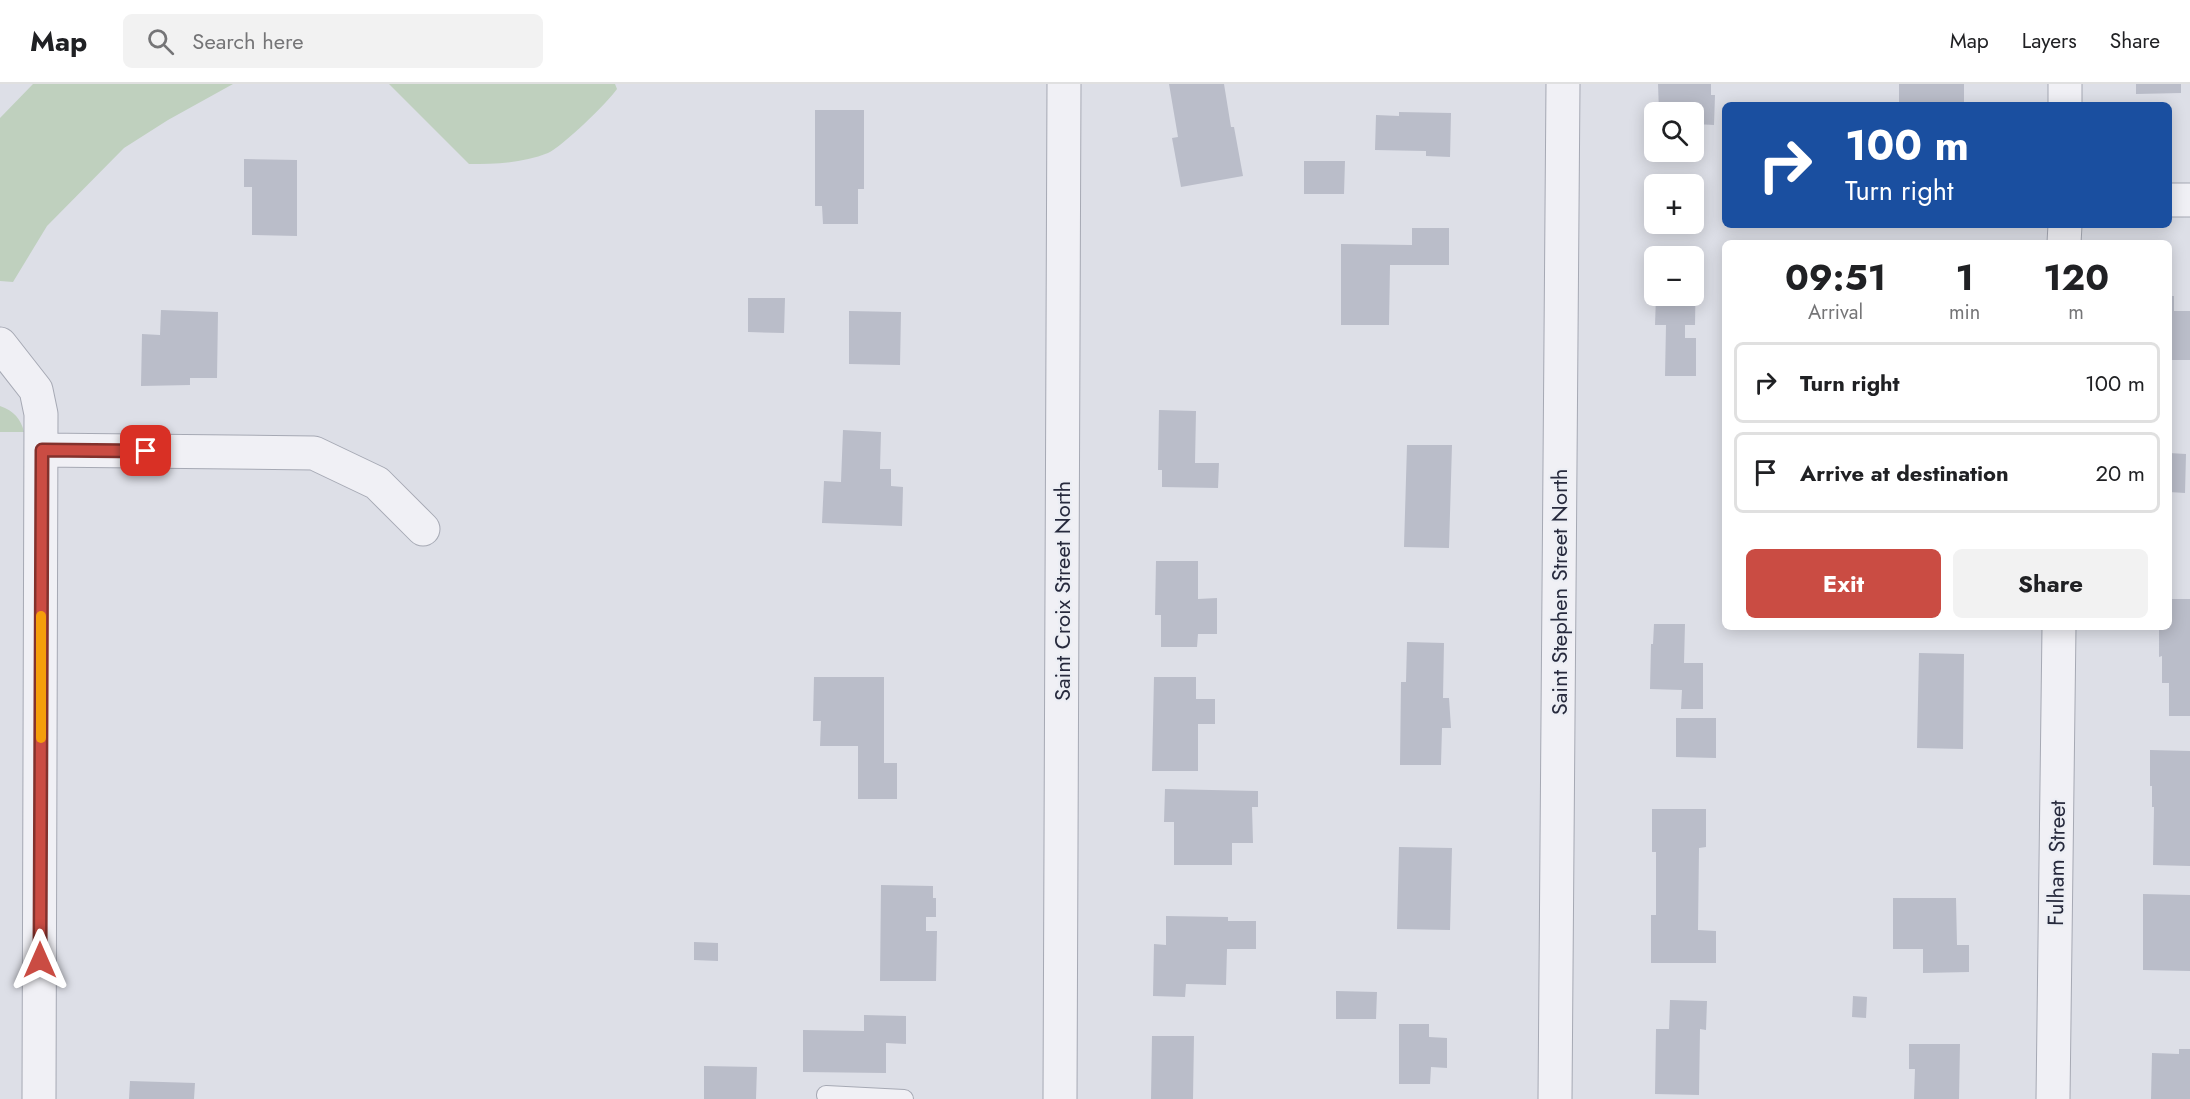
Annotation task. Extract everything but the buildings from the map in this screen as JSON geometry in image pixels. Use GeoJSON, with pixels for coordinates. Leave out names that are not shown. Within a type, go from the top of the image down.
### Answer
{"type":"FeatureCollection","features":[{"type":"Feature","properties":{"kind":"street","name":"Saint Croix Street North"},"geometry":{"type":"LineString","coordinates":[[1060,1099],[1064,84]]}},
{"type":"Feature","properties":{"kind":"street","name":"Saint Stephen Street North"},"geometry":{"type":"LineString","coordinates":[[1555,1099],[1563,84]]}},
{"type":"Feature","properties":{"kind":"street"},"geometry":{"type":"LineString","coordinates":[[2065,84],[2065,102]]}},
{"type":"Feature","properties":{"kind":"street"},"geometry":{"type":"LineString","coordinates":[[2172,200],[2190,200]]}},
{"type":"Feature","properties":{"kind":"street"},"geometry":{"type":"LineString","coordinates":[[0,344],[36,390],[41,414],[39,1099]]}},
{"type":"Feature","properties":{"kind":"street"},"geometry":{"type":"LineString","coordinates":[[42,450],[314,453],[377,483],[423,529]]}},
{"type":"Feature","properties":{"kind":"street","name":"Fulham Street"},"geometry":{"type":"LineString","coordinates":[[2052,1099],[2059,630]]}},
{"type":"Feature","properties":{"kind":"lane"},"geometry":{"type":"LineString","coordinates":[[826,1095],[904,1099]]}},
{"type":"Feature","properties":{"kind":"green space"},"geometry":{"type":"Polygon","coordinates":[[[33,84],[233,84],[168,120],[124,148],[47,226],[13,282],[0,281],[0,118],[33,84]]]}},
{"type":"Feature","properties":{"kind":"green space"},"geometry":{"type":"Polygon","coordinates":[[[389,84],[615,84],[617,89],[584,124],[548,153],[519,161],[469,164],[389,84]]]}},
{"type":"Feature","properties":{"kind":"green space"},"geometry":{"type":"Polygon","coordinates":[[[0,406],[16,416],[24,432],[0,432],[0,406]]]}},
{"type":"Feature","properties":{"kind":"slow traffic"},"geometry":{"type":"LineString","coordinates":[[41,616],[41,738]]}},
{"type":"Feature","properties":{"kind":"route"},"geometry":{"type":"LineString","coordinates":[[40,960],[42,450],[146,451]]}}]}
